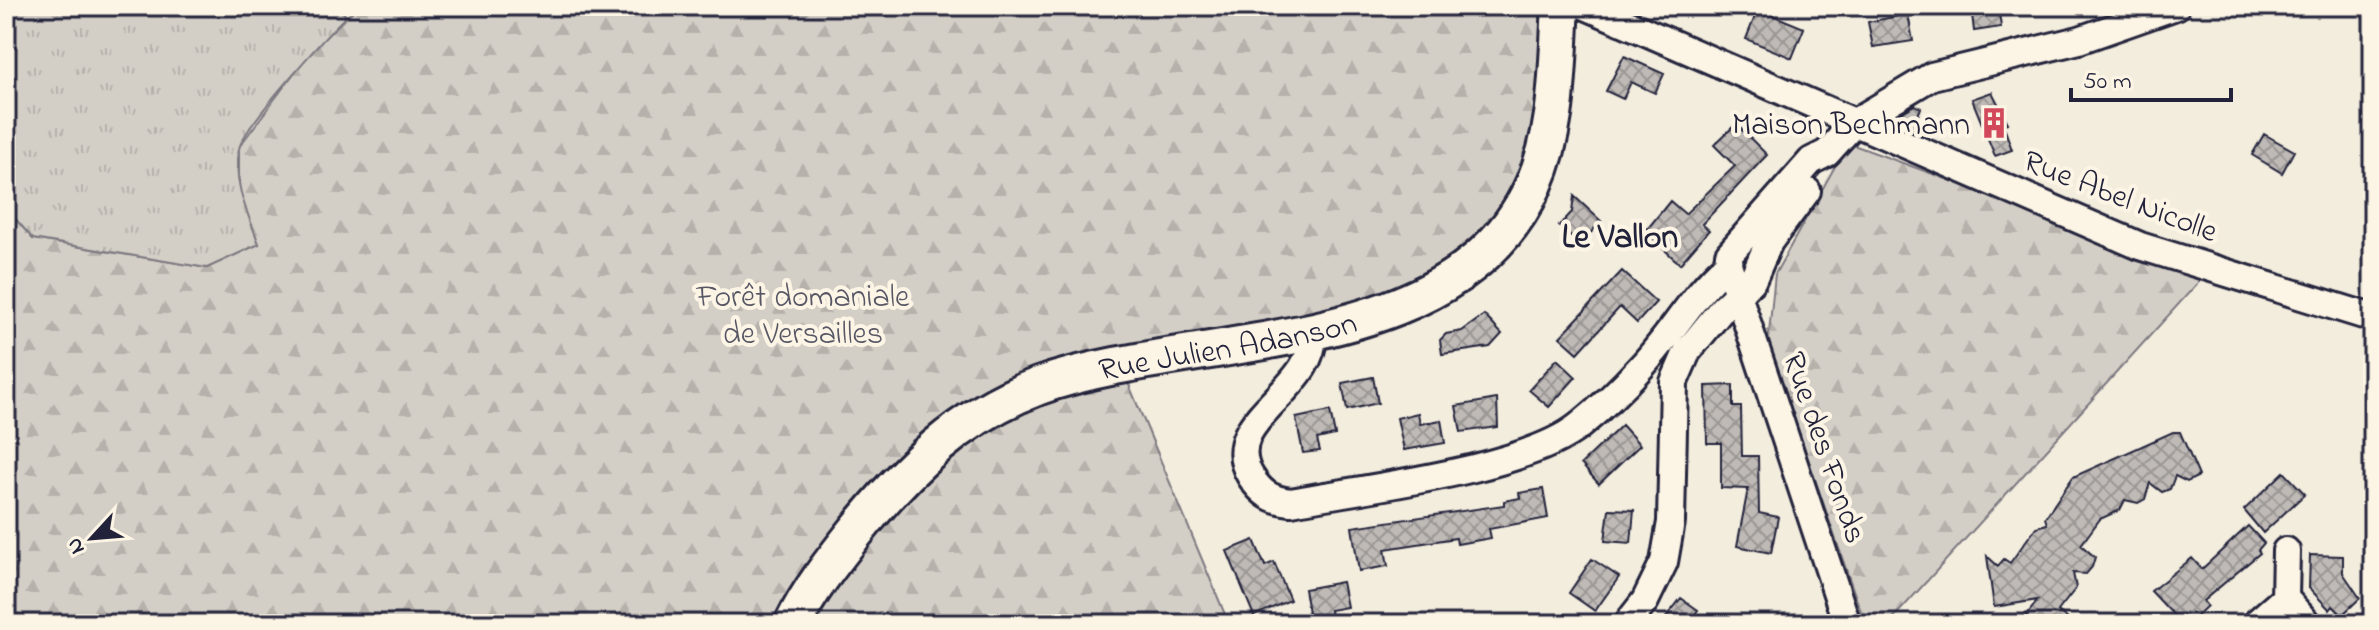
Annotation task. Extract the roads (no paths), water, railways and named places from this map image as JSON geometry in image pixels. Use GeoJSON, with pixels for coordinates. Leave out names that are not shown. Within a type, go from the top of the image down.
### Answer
{"type":"FeatureCollection","features":[{"type":"Feature","properties":{"kind":"main road","name":"Rue Julien Adanson"},"geometry":{"type":"LineString","coordinates":[[793,624],[820,578],[886,496],[933,447],[982,412],[1062,379],[1313,330],[1395,307],[1446,283],[1485,253],[1516,216],[1534,185],[1550,138],[1561,6]]}},
{"type":"Feature","properties":{"kind":"street","name":"Rue Abel Nicolle"},"geometry":{"type":"LineString","coordinates":[[1586,6],[2140,246],[2373,318]]}},
{"type":"Feature","properties":{"kind":"street"},"geometry":{"type":"LineString","coordinates":[[1313,330],[1314,347],[1304,368],[1245,434],[1241,449],[1250,476],[1272,500],[1291,502],[1472,468],[1529,451],[1577,428],[1642,367],[1709,280],[1728,264],[1729,254],[1811,161],[1827,153],[1855,122],[1932,76],[2079,40],[2176,6]]}},
{"type":"Feature","properties":{"kind":"street"},"geometry":{"type":"LineString","coordinates":[[1627,624],[1645,601],[1664,562],[1671,522],[1674,382],[1687,352],[1737,292],[1752,281],[1769,242],[1822,170],[1827,153]]}},
{"type":"Feature","properties":{"kind":"street","name":"Rue des Fonds"},"geometry":{"type":"LineString","coordinates":[[1728,264],[1842,621]]}},
{"type":"Feature","properties":{"kind":"street"},"geometry":{"type":"LineString","coordinates":[[2286,551],[2285,598],[2308,624]]}},
{"type":"Feature","properties":{"kind":"street"},"geometry":{"type":"LineString","coordinates":[[2255,624],[2285,598]]}},
{"type":"Feature","properties":{"kind":"place","name":"Maison Bechmann"},"geometry":{"type":"Point","coordinates":[1994,123]}},
{"type":"Feature","properties":{"kind":"district","name":"Le Vallon"},"geometry":{"type":"Point","coordinates":[1620,235]}},
{"type":"Feature","properties":{"kind":"park label","name":"Forêt domaniale de Versailles"},"geometry":{"type":"Point","coordinates":[803,314]}}]}
